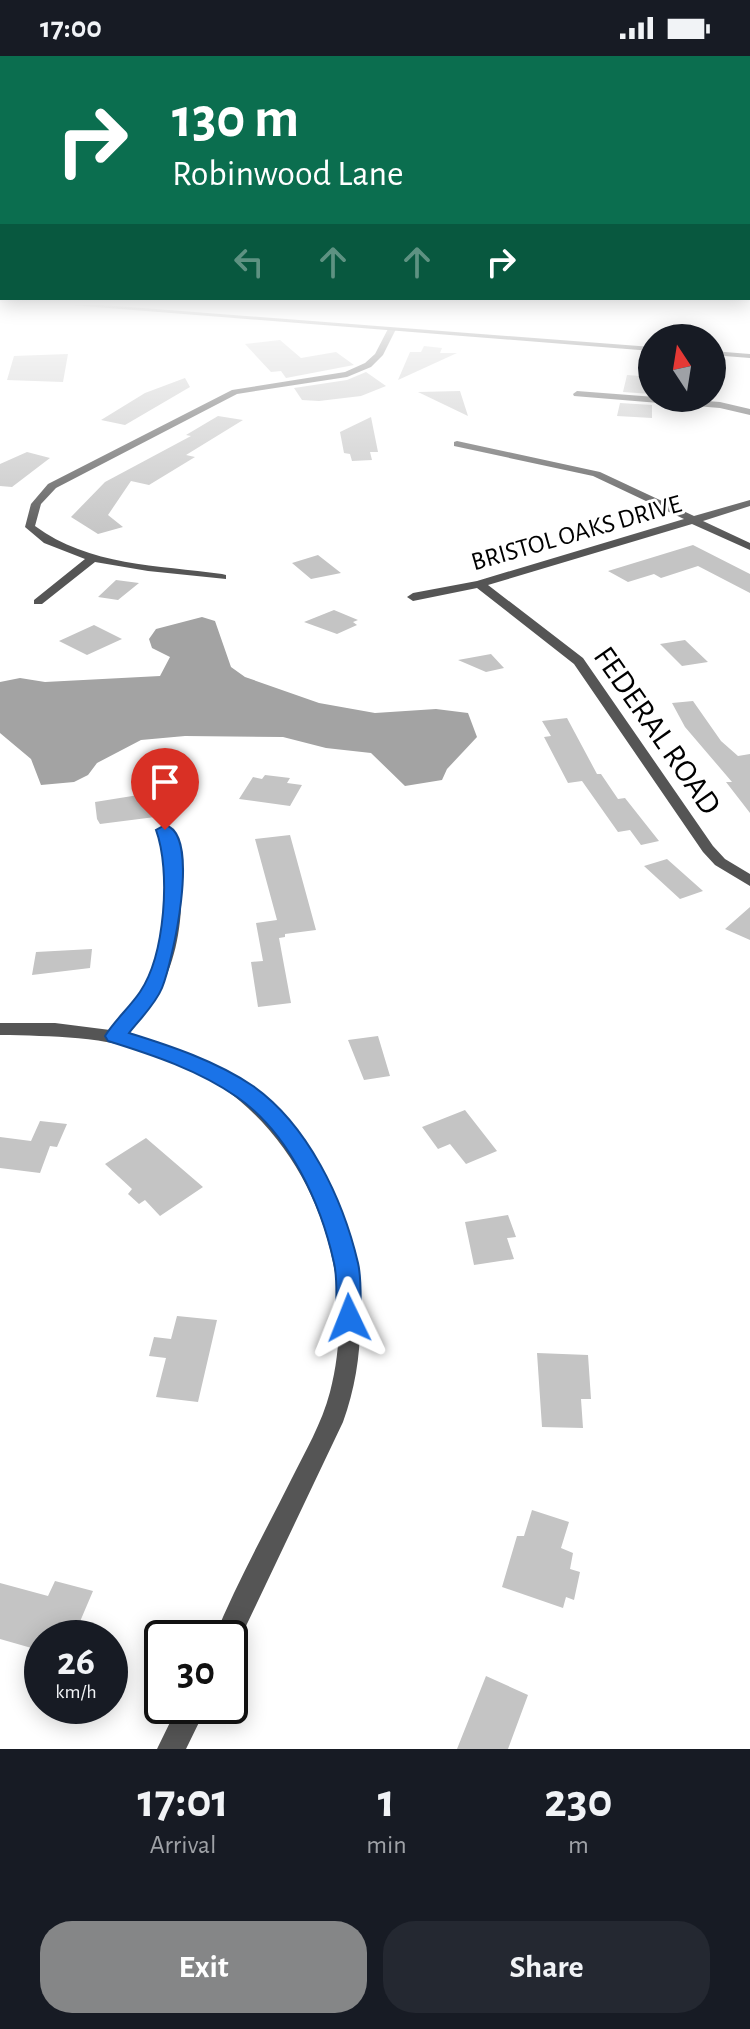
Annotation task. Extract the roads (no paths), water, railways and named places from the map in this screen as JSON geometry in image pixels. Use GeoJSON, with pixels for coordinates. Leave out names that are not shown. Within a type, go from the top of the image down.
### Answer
{"type":"FeatureCollection","features":[{"type":"Feature","properties":{"kind":"street"},"geometry":{"type":"LineString","coordinates":[[222,577],[93,558],[43,539],[30,527],[30,516],[38,500],[52,486],[235,392],[285,384]]}},
{"type":"Feature","properties":{"kind":"street"},"geometry":{"type":"LineString","coordinates":[[577,394],[708,403],[750,412]]}},
{"type":"Feature","properties":{"kind":"street"},"geometry":{"type":"LineString","coordinates":[[457,444],[596,474],[750,547]]}},
{"type":"Feature","properties":{"kind":"street","name":"BRISTOL OAKS DRIVE"},"geometry":{"type":"LineString","coordinates":[[413,597],[479,584],[750,503]]}},
{"type":"Feature","properties":{"kind":"street"},"geometry":{"type":"LineString","coordinates":[[38,602],[93,558]]}},
{"type":"Feature","properties":{"kind":"street","name":"FEDERAL ROAD"},"geometry":{"type":"LineString","coordinates":[[479,584],[579,661],[708,849],[720,862],[750,881]]}},
{"type":"Feature","properties":{"kind":"street"},"geometry":{"type":"LineString","coordinates":[[115,1036],[151,992],[167,943],[172,912],[172,851],[165,830]]}},
{"type":"Feature","properties":{"kind":"street"},"geometry":{"type":"LineString","coordinates":[[0,1029],[115,1036],[172,1054],[209,1072],[245,1092],[275,1118],[300,1153],[325,1199],[347,1265],[350,1345],[344,1382],[329,1428],[236,1620]]}},
{"type":"Feature","properties":{"kind":"street"},"geometry":{"type":"LineString","coordinates":[[171,1749],[184,1724]]}}]}
